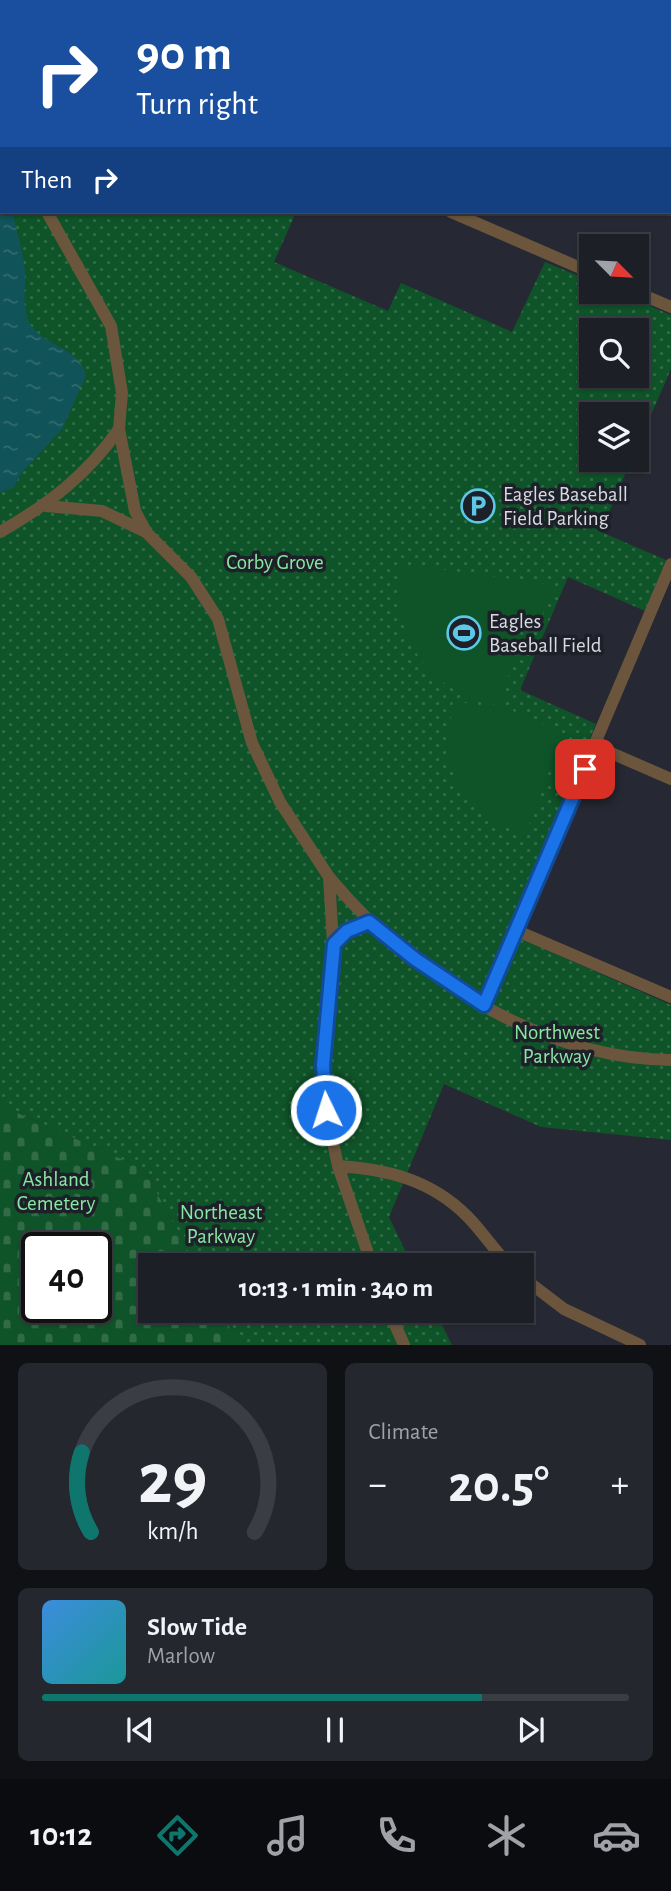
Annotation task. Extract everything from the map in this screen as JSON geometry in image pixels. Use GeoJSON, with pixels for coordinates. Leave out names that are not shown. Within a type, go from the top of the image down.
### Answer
{"type":"FeatureCollection","features":[{"type":"Feature","properties":{"kind":"street"},"geometry":{"type":"LineString","coordinates":[[48,214],[111,326],[122,393],[119,429],[126,477],[135,511],[147,533],[191,577],[218,619],[252,743],[281,802],[329,877],[369,922],[415,959],[484,1005],[555,1040],[625,1057],[671,1059]]}},
{"type":"Feature","properties":{"kind":"street"},"geometry":{"type":"LineString","coordinates":[[456,214],[579,267]]}},
{"type":"Feature","properties":{"kind":"street"},"geometry":{"type":"LineString","coordinates":[[649,298],[671,307]]}},
{"type":"Feature","properties":{"kind":"street"},"geometry":{"type":"LineString","coordinates":[[0,532],[46,506],[99,458],[119,429]]}},
{"type":"Feature","properties":{"kind":"street"},"geometry":{"type":"LineString","coordinates":[[46,506],[102,511],[147,533]]}},
{"type":"Feature","properties":{"kind":"street"},"geometry":{"type":"LineString","coordinates":[[484,1005],[595,746],[665,595],[671,564]]}},
{"type":"Feature","properties":{"kind":"street"},"geometry":{"type":"LineString","coordinates":[[595,746],[671,779]]}},
{"type":"Feature","properties":{"kind":"street"},"geometry":{"type":"LineString","coordinates":[[329,877],[334,944],[323,1065],[326,1110],[338,1166],[368,1253]]}},
{"type":"Feature","properties":{"kind":"street"},"geometry":{"type":"LineString","coordinates":[[334,944],[347,931],[369,922]]}},
{"type":"Feature","properties":{"kind":"street"},"geometry":{"type":"LineString","coordinates":[[515,930],[671,996]]}},
{"type":"Feature","properties":{"kind":"street"},"geometry":{"type":"LineString","coordinates":[[338,1166],[380,1169],[433,1189],[467,1216],[499,1253]]}},
{"type":"Feature","properties":{"kind":"street"},"geometry":{"type":"LineString","coordinates":[[534,1286],[564,1309],[640,1345]]}},
{"type":"Feature","properties":{"kind":"street"},"geometry":{"type":"LineString","coordinates":[[394,1323],[404,1345]]}},
{"type":"Feature","properties":{"kind":"green space","name":"Corby Grove"},"geometry":{"type":"Polygon","coordinates":[[[0,214],[295,214],[274,262],[388,311],[401,283],[512,332],[545,262],[579,276],[579,304],[645,304],[671,315],[671,369],[649,419],[649,402],[579,402],[579,472],[626,472],[601,532],[666,560],[645,611],[568,577],[520,690],[596,724],[508,933],[671,1005],[671,1140],[541,1127],[444,1084],[389,1217],[406,1253],[190,1253],[144,1169],[0,1105],[0,214]]]}},
{"type":"Feature","properties":{"kind":"green space","name":"Eagles Baseball Field"},"geometry":{"type":"Polygon","coordinates":[[[401,564],[555,585],[541,618],[525,617],[500,706],[455,690],[432,673],[422,661],[399,614],[401,564]]]}},
{"type":"Feature","properties":{"kind":"green space","name":"Eagles Baseball Field"},"geometry":{"type":"Polygon","coordinates":[[[453,701],[523,713],[563,734],[526,832],[496,824],[458,785],[446,750],[453,701]]]}},
{"type":"Feature","properties":{"kind":"green space","name":"Ashland Cemetery"},"geometry":{"type":"Polygon","coordinates":[[[0,1105],[144,1169],[190,1253],[138,1253],[138,1323],[227,1323],[239,1345],[0,1345],[0,1105]]]}},
{"type":"Feature","properties":{"kind":"green space","name":"Northeast Parkway"},"geometry":{"type":"Polygon","coordinates":[[[227,1323],[441,1323],[452,1345],[239,1345],[227,1323]]]}},
{"type":"Feature","properties":{"kind":"water"},"geometry":{"type":"Polygon","coordinates":[[[0,214],[12,214],[25,271],[25,308],[28,320],[40,335],[76,358],[86,376],[62,429],[23,471],[13,488],[0,492],[0,214]]]}},
{"type":"Feature","properties":{"kind":"place","name":"Eagles Baseball Field Parking"},"geometry":{"type":"Point","coordinates":[478,506]}},
{"type":"Feature","properties":{"kind":"place","name":"Eagles Baseball Field"},"geometry":{"type":"Point","coordinates":[464,633]}},
{"type":"Feature","properties":{"kind":"route"},"geometry":{"type":"LineString","coordinates":[[326,1110],[323,1065],[334,944],[347,931],[369,922],[415,959],[484,1005],[585,769]]}},
{"type":"Feature","properties":{"kind":"park label","name":"Northwest Parkway"},"geometry":{"type":"Point","coordinates":[557,1044]}}]}
